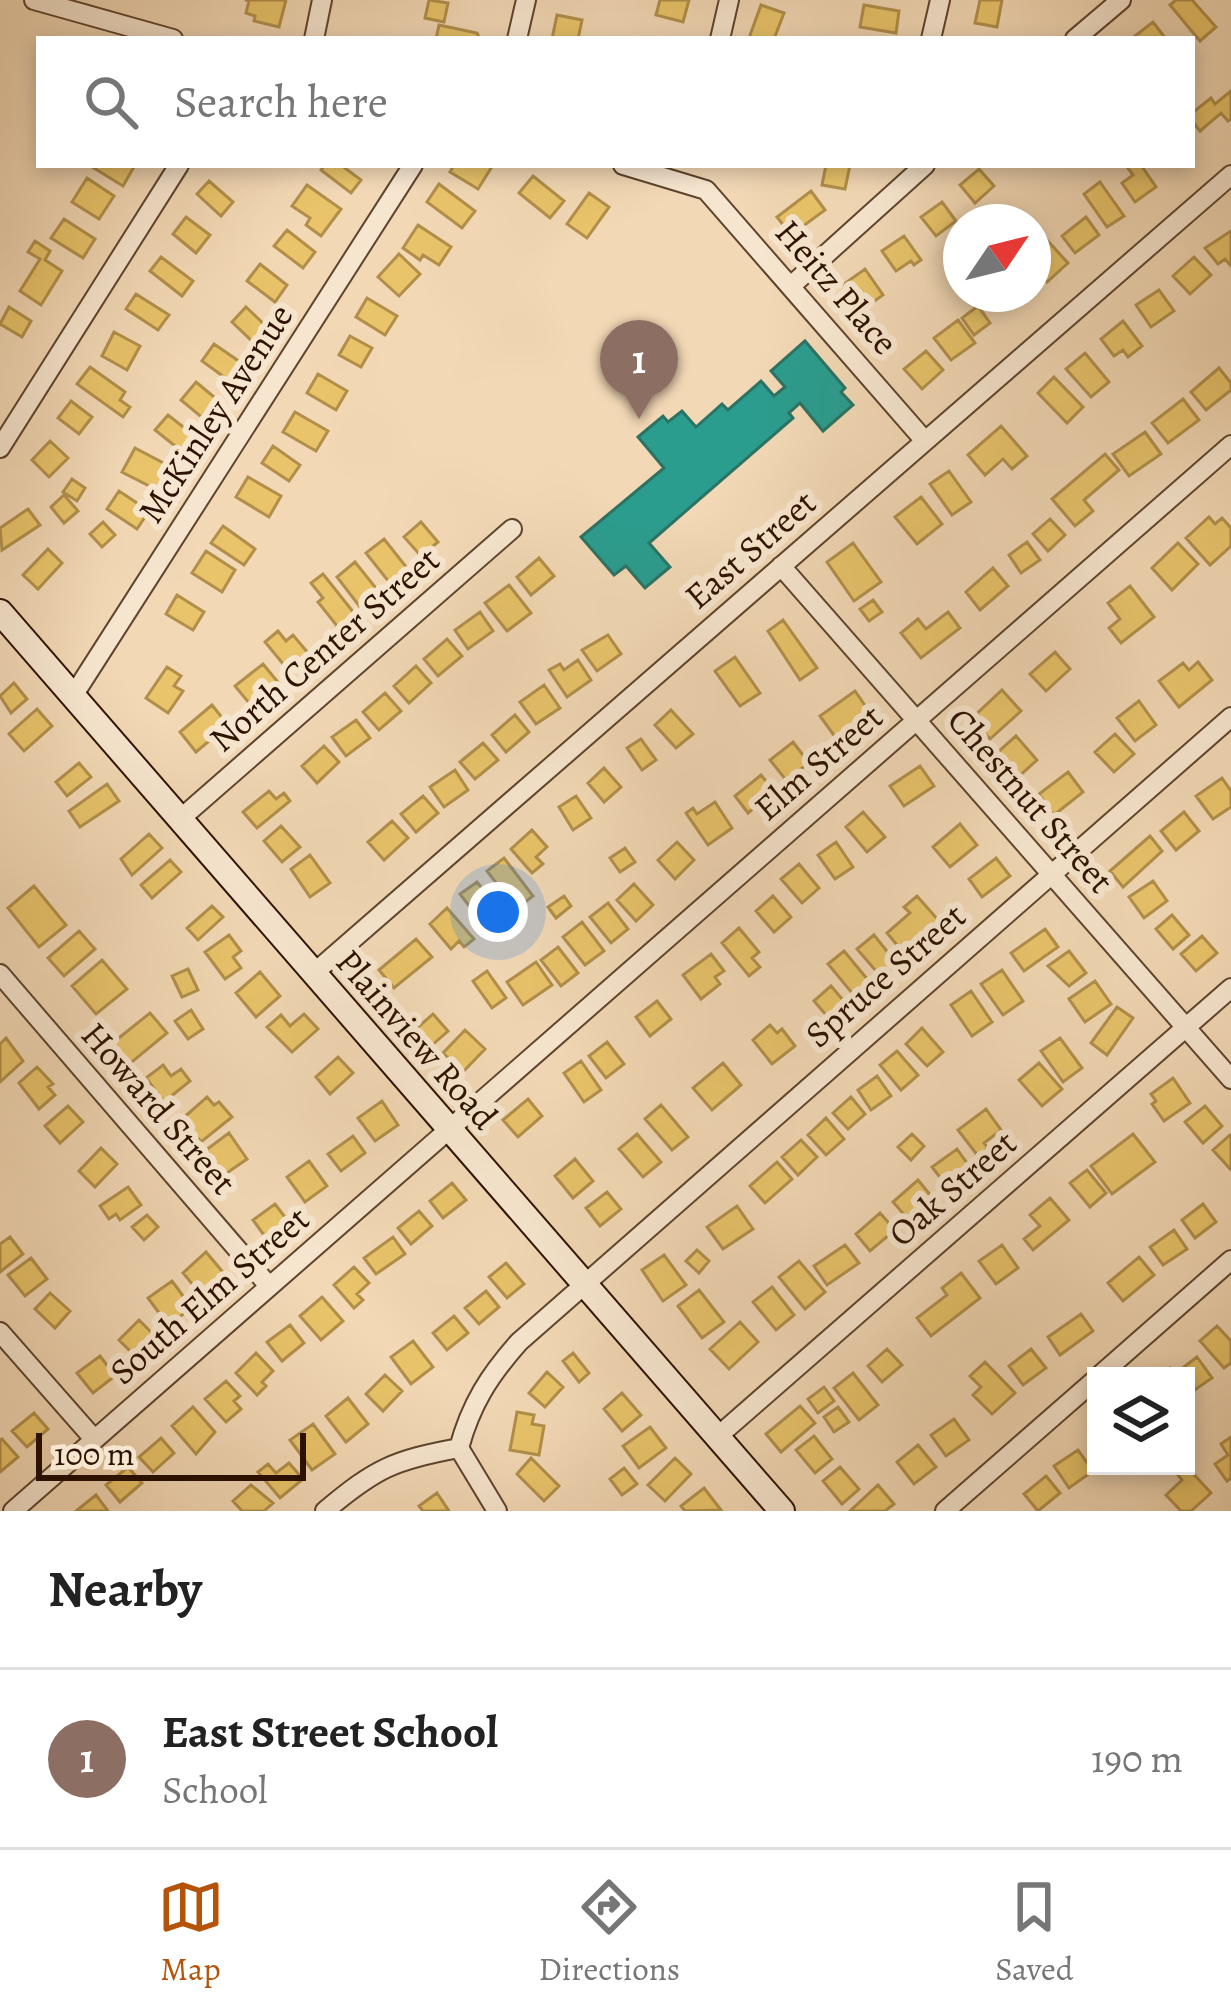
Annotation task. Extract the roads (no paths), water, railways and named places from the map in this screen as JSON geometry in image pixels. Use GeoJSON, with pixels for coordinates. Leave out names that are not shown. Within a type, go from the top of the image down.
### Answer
{"type":"FeatureCollection","features":[{"type":"Feature","properties":{"kind":"main road","name":"Plainview Road"},"geometry":{"type":"LineString","coordinates":[[0,612],[782,1511]]}},
{"type":"Feature","properties":{"kind":"street"},"geometry":{"type":"LineString","coordinates":[[34,0],[161,36]]}},
{"type":"Feature","properties":{"kind":"street"},"geometry":{"type":"LineString","coordinates":[[315,36],[322,0]]}},
{"type":"Feature","properties":{"kind":"street"},"geometry":{"type":"LineString","coordinates":[[518,36],[526,0]]}},
{"type":"Feature","properties":{"kind":"street"},"geometry":{"type":"LineString","coordinates":[[720,36],[729,0]]}},
{"type":"Feature","properties":{"kind":"street"},"geometry":{"type":"LineString","coordinates":[[932,36],[940,0]]}},
{"type":"Feature","properties":{"kind":"street"},"geometry":{"type":"LineString","coordinates":[[1079,36],[1121,0]]}},
{"type":"Feature","properties":{"kind":"street"},"geometry":{"type":"LineString","coordinates":[[0,448],[177,168]]}},
{"type":"Feature","properties":{"kind":"street","name":"McKinley Avenue"},"geometry":{"type":"LineString","coordinates":[[73,696],[411,168]]}},
{"type":"Feature","properties":{"kind":"street","name":"Heitz Place"},"geometry":{"type":"LineString","coordinates":[[644,168],[687,174],[706,190],[925,441]]}},
{"type":"Feature","properties":{"kind":"street"},"geometry":{"type":"LineString","coordinates":[[898,189],[902,168]]}},
{"type":"Feature","properties":{"kind":"street"},"geometry":{"type":"LineString","coordinates":[[792,285],[922,168]]}},
{"type":"Feature","properties":{"kind":"street","name":"East Street"},"geometry":{"type":"LineString","coordinates":[[314,973],[1231,175]]}},
{"type":"Feature","properties":{"kind":"street","name":"Elm Street"},"geometry":{"type":"LineString","coordinates":[[448,1130],[1231,445]]}},
{"type":"Feature","properties":{"kind":"street","name":"North Center Street"},"geometry":{"type":"LineString","coordinates":[[179,820],[512,529]]}},
{"type":"Feature","properties":{"kind":"street","name":"Chestnut Street"},"geometry":{"type":"LineString","coordinates":[[781,566],[1231,1079]]}},
{"type":"Feature","properties":{"kind":"street","name":"Spruce Street"},"geometry":{"type":"LineString","coordinates":[[459,1448],[471,1405],[519,1342],[1231,717]]}},
{"type":"Feature","properties":{"kind":"street","name":"Howard Street"},"geometry":{"type":"LineString","coordinates":[[0,974],[269,1286]]}},
{"type":"Feature","properties":{"kind":"street","name":"Oak Street"},"geometry":{"type":"LineString","coordinates":[[717,1437],[1231,988]]}},
{"type":"Feature","properties":{"kind":"street","name":"South Elm Street"},"geometry":{"type":"LineString","coordinates":[[13,1511],[448,1130]]}},
{"type":"Feature","properties":{"kind":"street"},"geometry":{"type":"LineString","coordinates":[[1109,1367],[1231,1260]]}},
{"type":"Feature","properties":{"kind":"street"},"geometry":{"type":"LineString","coordinates":[[0,1332],[94,1439]]}},
{"type":"Feature","properties":{"kind":"street"},"geometry":{"type":"LineString","coordinates":[[945,1511],[1087,1387]]}},
{"type":"Feature","properties":{"kind":"street"},"geometry":{"type":"LineString","coordinates":[[326,1511],[369,1474],[403,1458],[459,1448],[497,1511]]}},
{"type":"Feature","properties":{"kind":"place","name":"East Street School"},"geometry":{"type":"Point","coordinates":[639,419]}}]}
